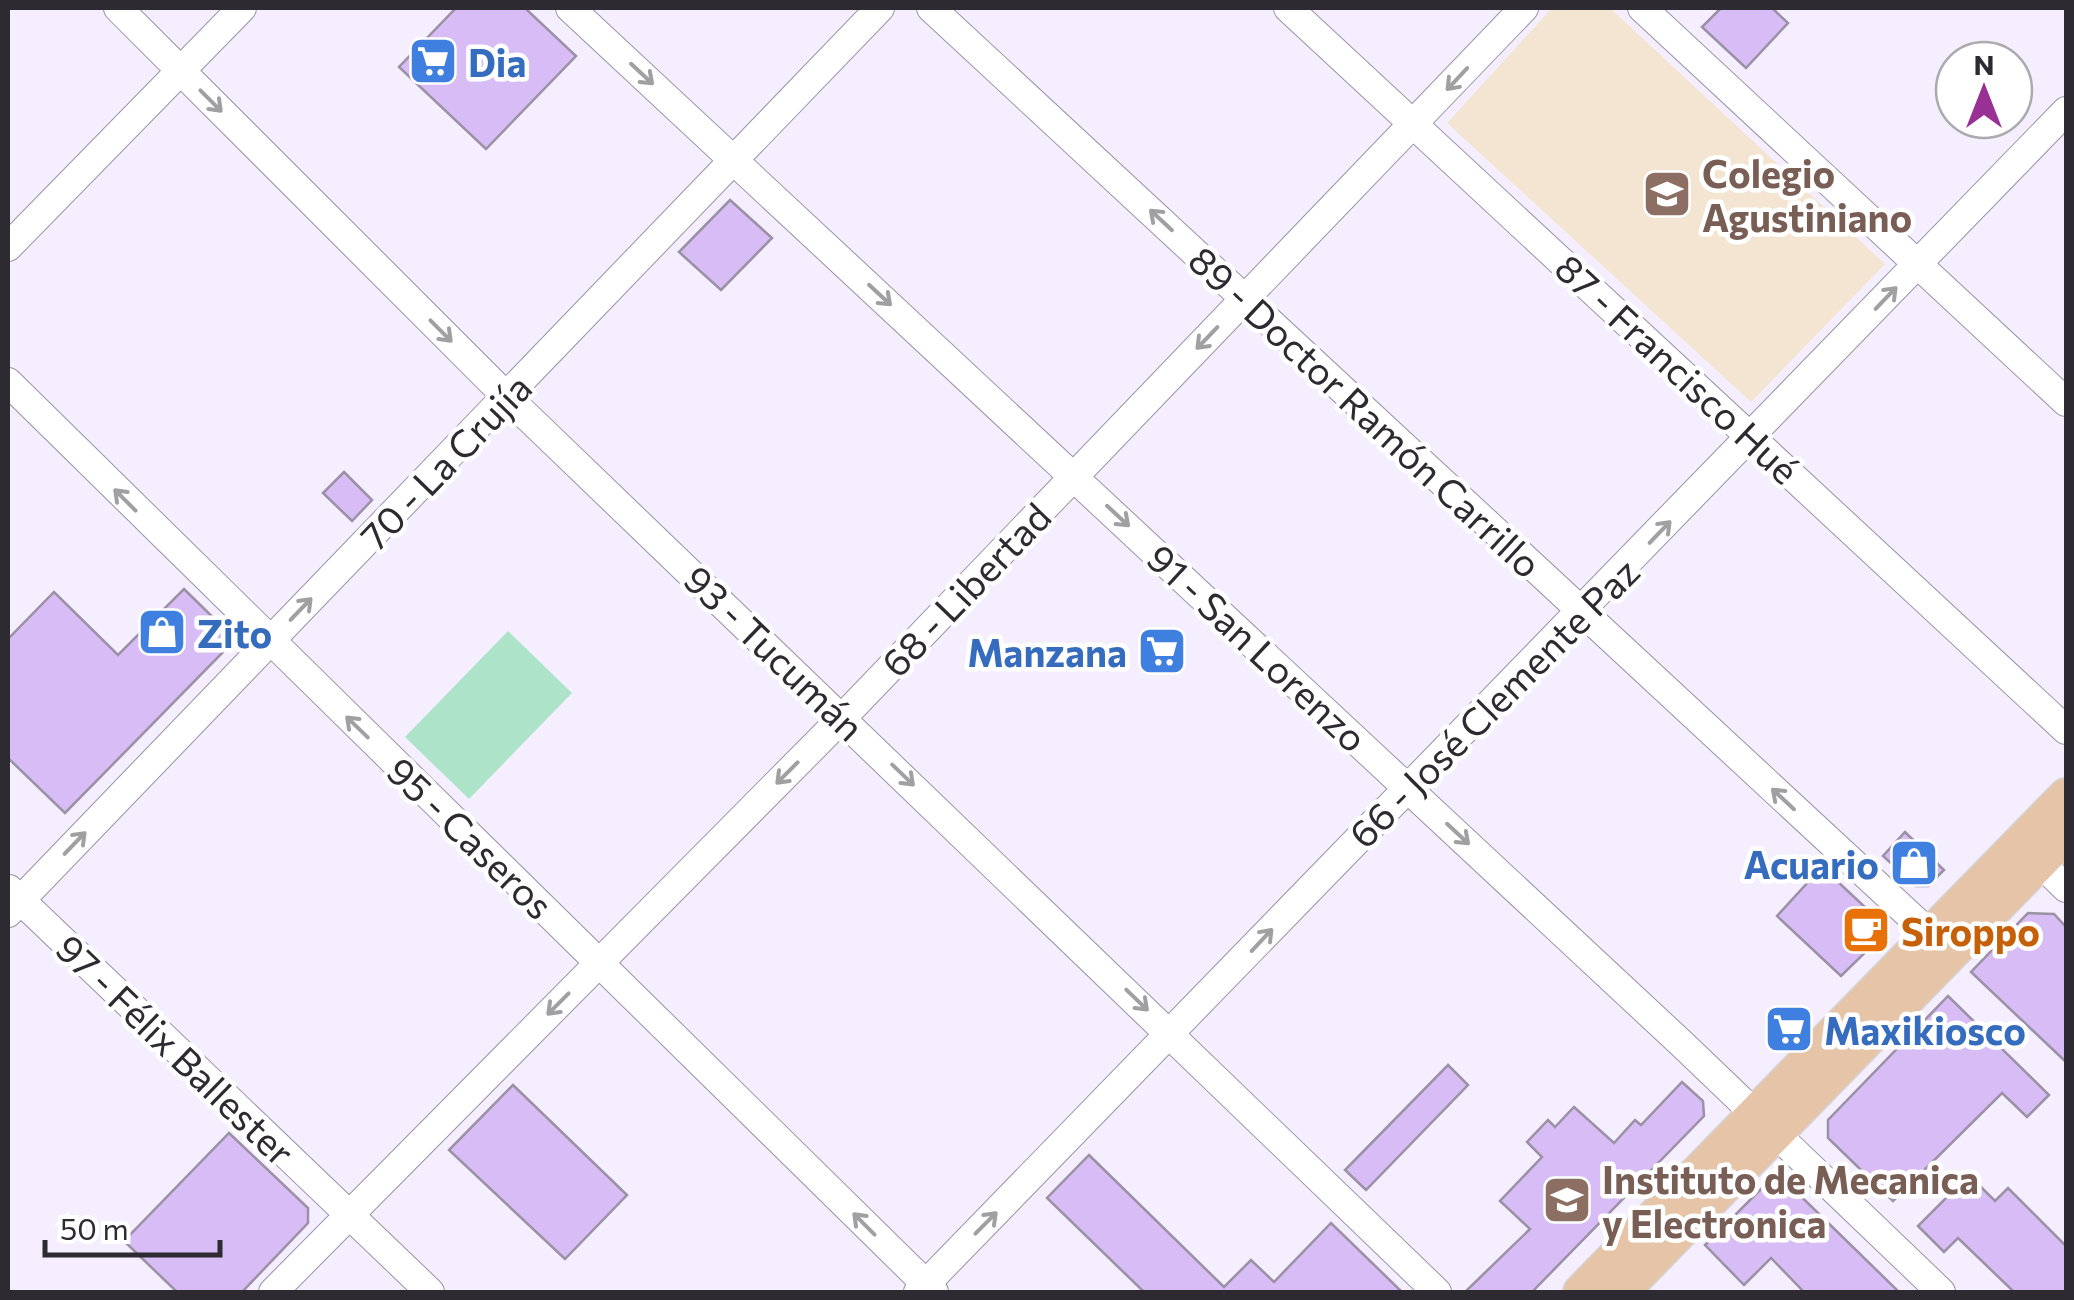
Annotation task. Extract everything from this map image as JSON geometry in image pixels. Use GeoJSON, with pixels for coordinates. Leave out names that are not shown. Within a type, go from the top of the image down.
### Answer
{"type":"FeatureCollection","features":[{"type":"Feature","properties":{"kind":"main road"},"geometry":{"type":"LineString","coordinates":[[1581,1292],[1767,1124],[2031,853],[2066,796]]}},
{"type":"Feature","properties":{"kind":"main road"},"geometry":{"type":"LineString","coordinates":[[1621,1292],[1932,936],[2031,853],[2066,835]]}},
{"type":"Feature","properties":{"kind":"street","name":"93 - Tucumán"},"geometry":{"type":"LineString","coordinates":[[118,8],[507,396],[1437,1292]]}},
{"type":"Feature","properties":{"kind":"street"},"geometry":{"type":"LineString","coordinates":[[8,246],[242,8]]}},
{"type":"Feature","properties":{"kind":"street","name":"91 - San Lorenzo"},"geometry":{"type":"LineString","coordinates":[[570,8],[1407,786],[1941,1292]]}},
{"type":"Feature","properties":{"kind":"street","name":"70 - La Crujía"},"geometry":{"type":"LineString","coordinates":[[12,900],[269,643],[880,8]]}},
{"type":"Feature","properties":{"kind":"street","name":"89 - Doctor Ramón Carrillo"},"geometry":{"type":"LineString","coordinates":[[932,8],[1932,936]]}},
{"type":"Feature","properties":{"kind":"street","name":"87 - Francisco Hué"},"geometry":{"type":"LineString","coordinates":[[1288,8],[2066,730]]}},
{"type":"Feature","properties":{"kind":"street","name":"68 - Libertad"},"geometry":{"type":"LineString","coordinates":[[273,1292],[843,718],[1524,8]]}},
{"type":"Feature","properties":{"kind":"street"},"geometry":{"type":"LineString","coordinates":[[1642,8],[2066,402]]}},
{"type":"Feature","properties":{"kind":"street","name":"66 - José Clemente Paz"},"geometry":{"type":"LineString","coordinates":[[926,1290],[1407,786],[1753,437],[2066,111]]}},
{"type":"Feature","properties":{"kind":"street","name":"95 - Caseros"},"geometry":{"type":"LineString","coordinates":[[8,382],[269,643],[600,961],[926,1290]]}},
{"type":"Feature","properties":{"kind":"street"},"geometry":{"type":"LineString","coordinates":[[2031,853],[2066,888]]}},
{"type":"Feature","properties":{"kind":"street","name":"97 - Félix Ballester"},"geometry":{"type":"LineString","coordinates":[[12,900],[430,1292]]}},
{"type":"Feature","properties":{"kind":"shaded area","name":"Colegio Agustiniano"},"geometry":{"type":"Polygon","coordinates":[[[1552,8],[1610,8],[1885,264],[1751,402],[1447,123],[1552,8]]]}},
{"type":"Feature","properties":{"kind":"green space"},"geometry":{"type":"Polygon","coordinates":[[[508,631],[572,693],[469,799],[405,737],[508,631]]]}},
{"type":"Feature","properties":{"kind":"building"},"geometry":{"type":"Polygon","coordinates":[[[456,8],[525,8],[576,56],[486,149],[399,67],[456,8]]]}},
{"type":"Feature","properties":{"kind":"building"},"geometry":{"type":"Polygon","coordinates":[[[1721,8],[1772,8],[1788,23],[1746,68],[1702,27],[1721,8]]]}},
{"type":"Feature","properties":{"kind":"building"},"geometry":{"type":"Polygon","coordinates":[[[730,200],[772,238],[721,290],[679,252],[730,200]]]}},
{"type":"Feature","properties":{"kind":"building"},"geometry":{"type":"Polygon","coordinates":[[[344,472],[372,500],[352,521],[323,493],[344,472]]]}},
{"type":"Feature","properties":{"kind":"building"},"geometry":{"type":"Polygon","coordinates":[[[184,589],[231,635],[231,644],[65,813],[8,758],[8,639],[54,592],[118,655],[184,589]]]}},
{"type":"Feature","properties":{"kind":"building","name":"Acuario"},"geometry":{"type":"Polygon","coordinates":[[[1905,832],[1944,870],[1928,886],[1916,886],[1883,856],[1905,832]]]}},
{"type":"Feature","properties":{"kind":"building"},"geometry":{"type":"Polygon","coordinates":[[[1822,867],[1882,923],[1883,935],[1841,976],[1777,916],[1822,867]]]}},
{"type":"Feature","properties":{"kind":"building"},"geometry":{"type":"Polygon","coordinates":[[[2028,913],[2054,914],[2066,927],[2066,1062],[1971,972],[2028,913]]]}},
{"type":"Feature","properties":{"kind":"building"},"geometry":{"type":"Polygon","coordinates":[[[1948,996],[2049,1095],[2027,1117],[2002,1093],[1893,1201],[1828,1138],[1828,1120],[1948,996]]]}},
{"type":"Feature","properties":{"kind":"building"},"geometry":{"type":"Polygon","coordinates":[[[1448,1065],[1468,1085],[1366,1190],[1345,1170],[1448,1065]]]}},
{"type":"Feature","properties":{"kind":"building"},"geometry":{"type":"Polygon","coordinates":[[[1682,1082],[1703,1101],[1704,1116],[1532,1292],[1465,1292],[1530,1229],[1500,1201],[1542,1157],[1527,1142],[1548,1120],[1555,1127],[1574,1107],[1614,1143],[1635,1120],[1641,1125],[1682,1082]]]}},
{"type":"Feature","properties":{"kind":"building"},"geometry":{"type":"Polygon","coordinates":[[[513,1085],[627,1195],[565,1259],[449,1150],[513,1085]]]}},
{"type":"Feature","properties":{"kind":"building"},"geometry":{"type":"Polygon","coordinates":[[[229,1133],[308,1208],[308,1223],[242,1292],[177,1292],[124,1241],[229,1133]]]}},
{"type":"Feature","properties":{"kind":"building"},"geometry":{"type":"Polygon","coordinates":[[[1089,1155],[1224,1287],[1251,1260],[1274,1282],[1331,1223],[1402,1292],[1144,1292],[1047,1198],[1089,1155]]]}},
{"type":"Feature","properties":{"kind":"building"},"geometry":{"type":"Polygon","coordinates":[[[1777,1173],[1899,1292],[1804,1292],[1771,1258],[1744,1285],[1705,1245],[1777,1173]]]}},
{"type":"Feature","properties":{"kind":"building"},"geometry":{"type":"Polygon","coordinates":[[[1969,1175],[1995,1201],[2008,1188],[2066,1246],[2066,1292],[2014,1292],[1958,1238],[1944,1252],[1918,1226],[1969,1175]]]}},
{"type":"Feature","properties":{"kind":"place","name":"Dia"},"geometry":{"type":"Point","coordinates":[433,61]}},
{"type":"Feature","properties":{"kind":"place","name":"Colegio Agustiniano"},"geometry":{"type":"Point","coordinates":[1667,194]}},
{"type":"Feature","properties":{"kind":"place","name":"Zito"},"geometry":{"type":"Point","coordinates":[162,632]}},
{"type":"Feature","properties":{"kind":"place","name":"Manzana"},"geometry":{"type":"Point","coordinates":[1162,651]}},
{"type":"Feature","properties":{"kind":"place","name":"Acuario"},"geometry":{"type":"Point","coordinates":[1914,863]}},
{"type":"Feature","properties":{"kind":"place","name":"Siroppo"},"geometry":{"type":"Point","coordinates":[1866,930]}},
{"type":"Feature","properties":{"kind":"place","name":"Maxikiosco"},"geometry":{"type":"Point","coordinates":[1789,1029]}},
{"type":"Feature","properties":{"kind":"place","name":"Instituto de Mecanica y Electronica"},"geometry":{"type":"Point","coordinates":[1567,1200]}}]}
